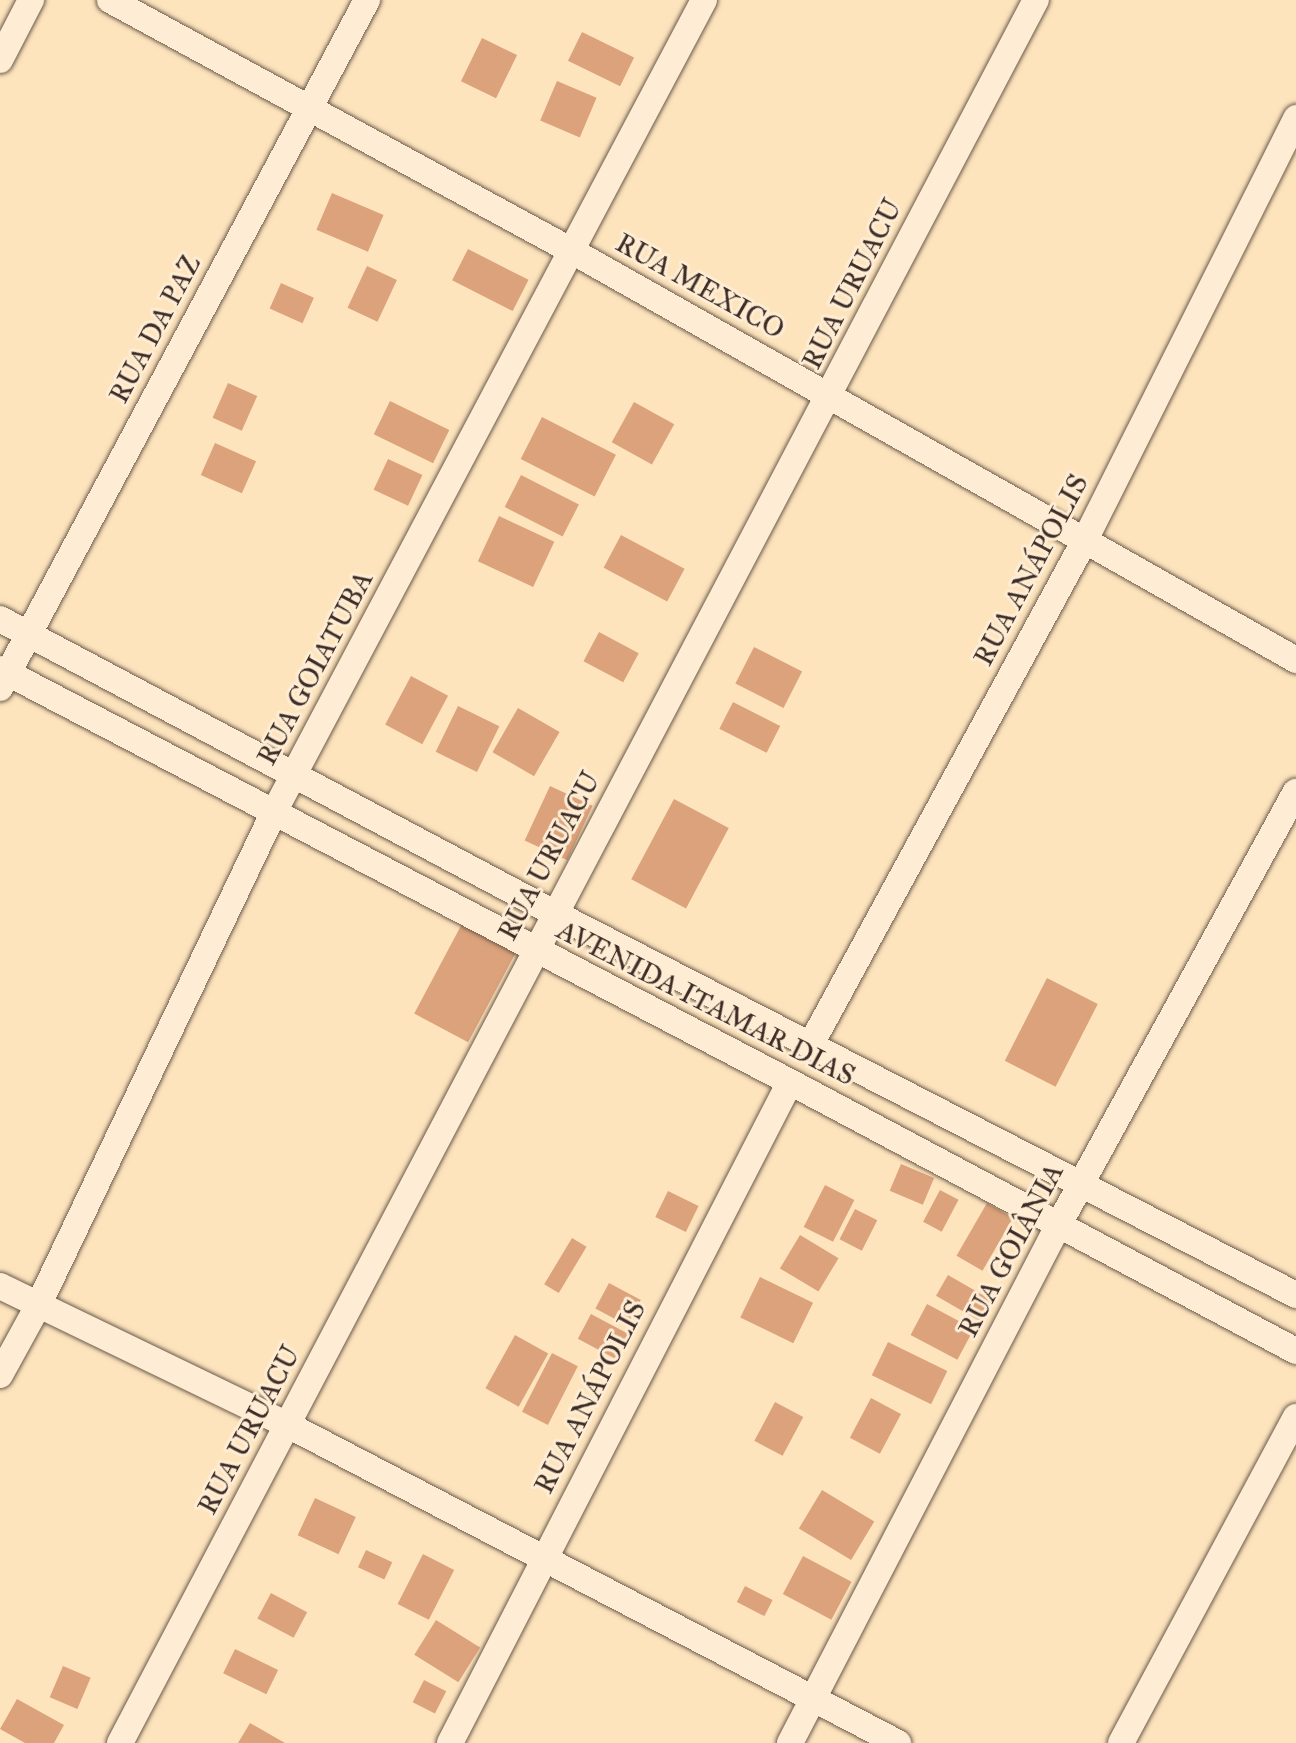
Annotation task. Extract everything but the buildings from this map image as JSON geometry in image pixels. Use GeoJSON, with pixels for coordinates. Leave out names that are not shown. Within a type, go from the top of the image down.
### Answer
{"type":"FeatureCollection","features":[{"type":"Feature","properties":{"kind":"street"},"geometry":{"type":"LineString","coordinates":[[0,60],[31,0]]}},
{"type":"Feature","properties":{"kind":"street","name":"RUA MEXICO"},"geometry":{"type":"LineString","coordinates":[[110,0],[572,251],[1296,660]]}},
{"type":"Feature","properties":{"kind":"street","name":"RUA DA PAZ"},"geometry":{"type":"LineString","coordinates":[[2,677],[28,634],[367,0]]}},
{"type":"Feature","properties":{"kind":"street","name":"RUA GOIATUBA"},"geometry":{"type":"LineString","coordinates":[[0,1375],[38,1306],[273,814],[704,0]]}},
{"type":"Feature","properties":{"kind":"street","name":"RUA URUACU"},"geometry":{"type":"LineString","coordinates":[[120,1743],[1036,0]]}},
{"type":"Feature","properties":{"kind":"street","name":"RUA ANÁPOLIS"},"geometry":{"type":"LineString","coordinates":[[810,1046],[1085,540],[1296,118]]}},
{"type":"Feature","properties":{"kind":"street","name":"AVENIDA ITAMAR DIAS"},"geometry":{"type":"LineString","coordinates":[[0,619],[554,913],[1296,1295]]}},
{"type":"Feature","properties":{"kind":"street","name":"AVENIDA ITAMAR DIAS"},"geometry":{"type":"LineString","coordinates":[[2,677],[790,1082],[1296,1351]]}},
{"type":"Feature","properties":{"kind":"street","name":"RUA GOIÂNIA"},"geometry":{"type":"LineString","coordinates":[[790,1743],[1058,1226],[1296,792]]}},
{"type":"Feature","properties":{"kind":"street","name":"RUA ANÁPOLIS"},"geometry":{"type":"LineString","coordinates":[[450,1743],[790,1082]]}},
{"type":"Feature","properties":{"kind":"street"},"geometry":{"type":"LineString","coordinates":[[0,1286],[288,1425],[898,1743]]}},
{"type":"Feature","properties":{"kind":"street"},"geometry":{"type":"LineString","coordinates":[[1121,1743],[1296,1417]]}}]}
